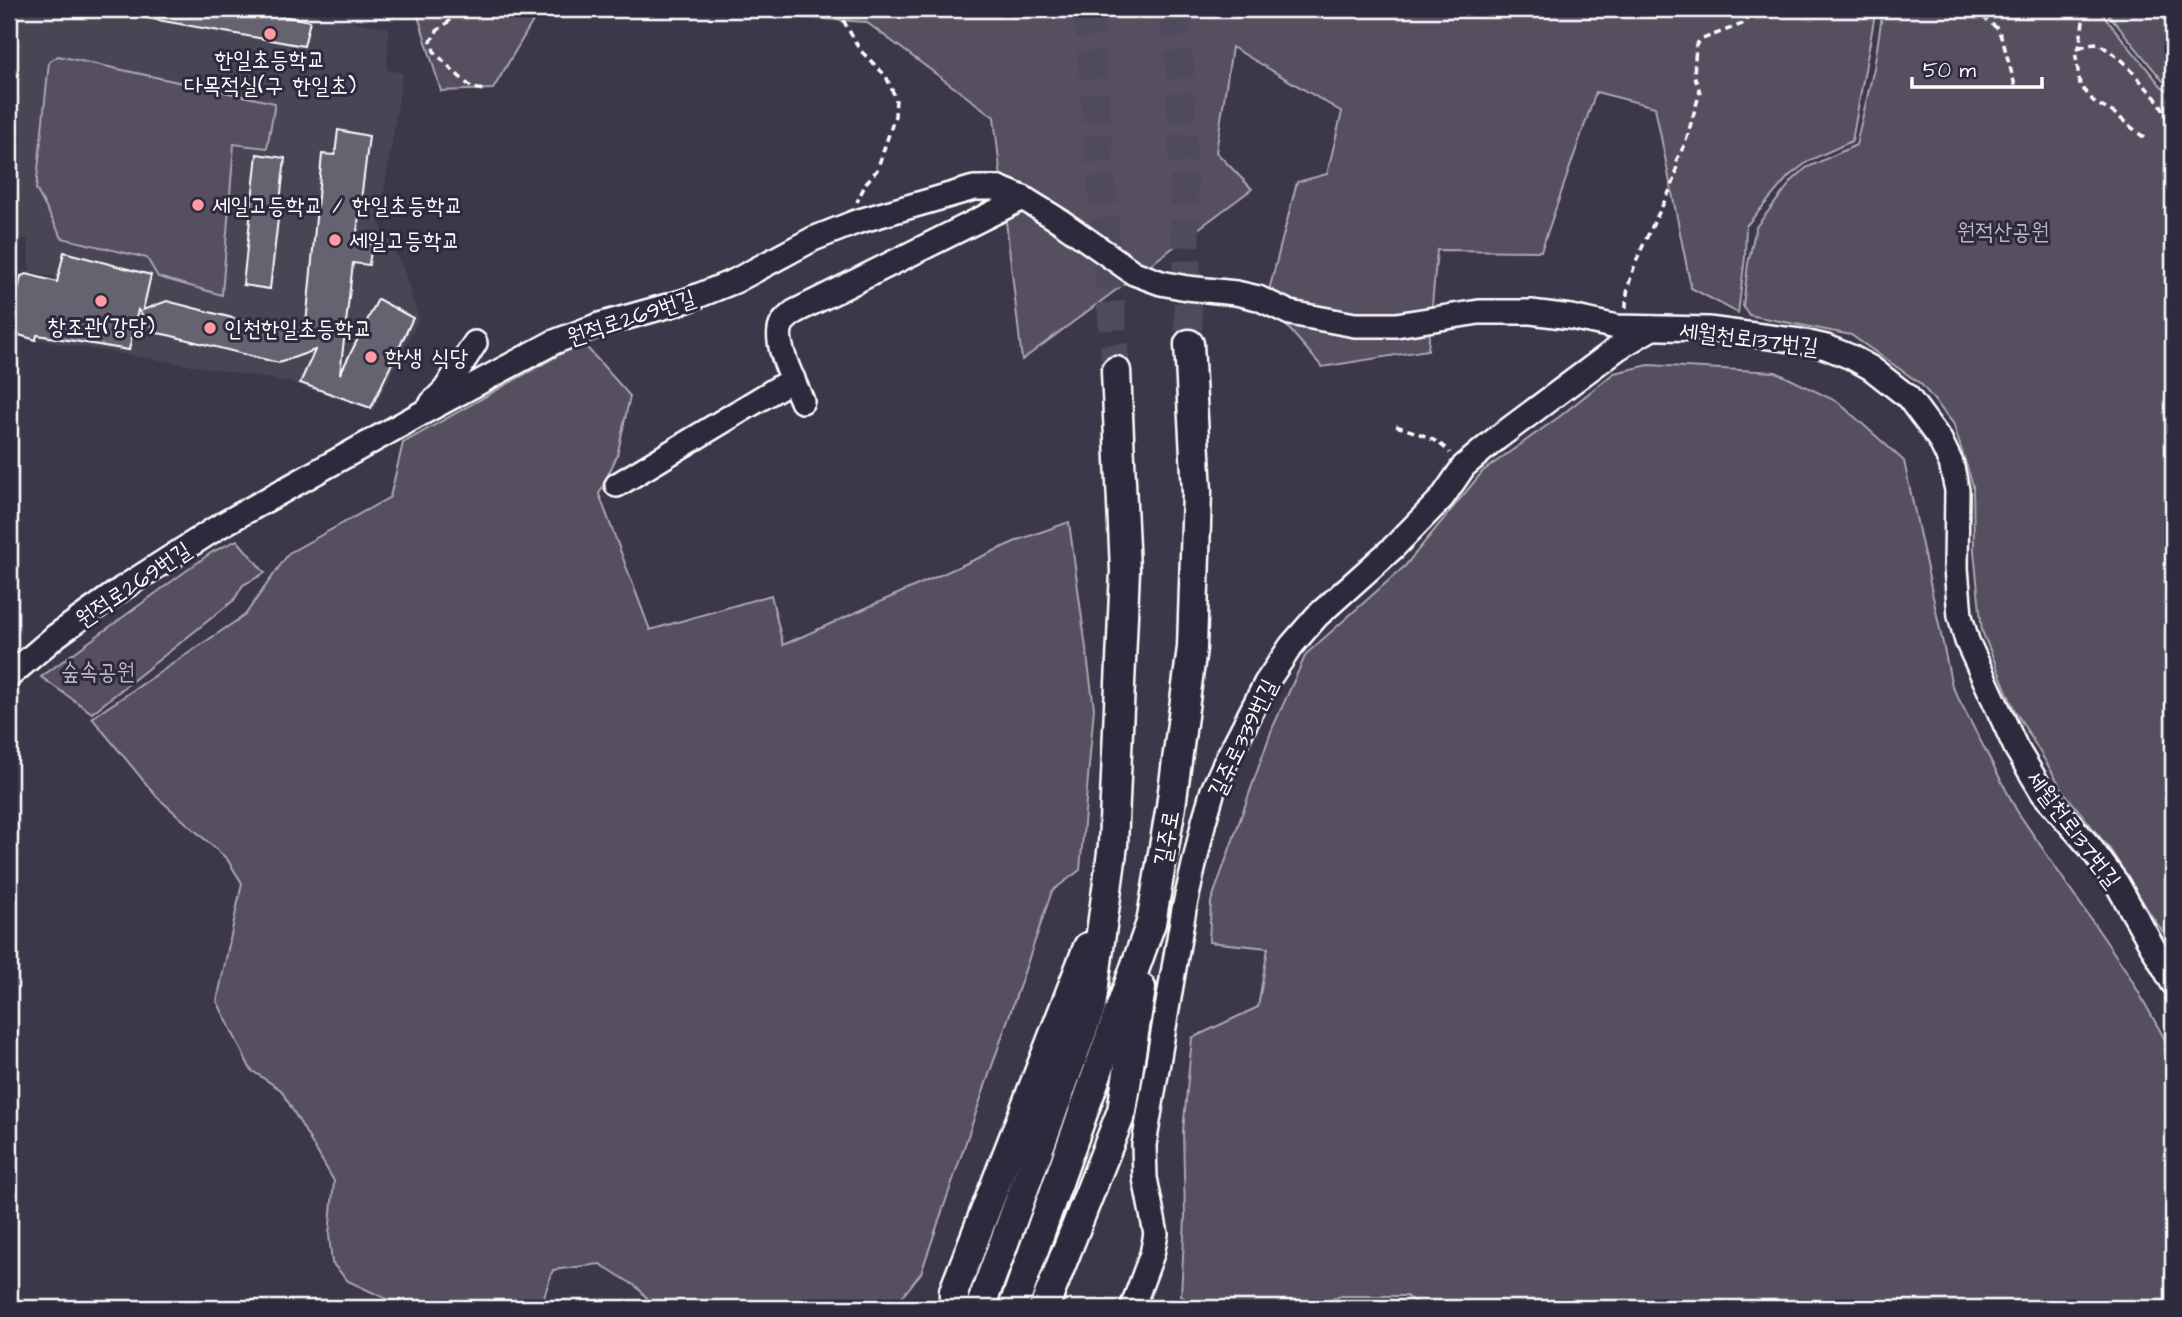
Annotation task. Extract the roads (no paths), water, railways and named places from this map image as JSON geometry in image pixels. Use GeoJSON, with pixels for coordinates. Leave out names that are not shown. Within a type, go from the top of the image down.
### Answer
{"type":"FeatureCollection","features":[{"type":"Feature","properties":{"kind":"main road","name":"길주로"},"geometry":{"type":"LineString","coordinates":[[1013,1308],[1150,923],[1171,806],[1192,648],[1196,492],[1189,344]]}},
{"type":"Feature","properties":{"kind":"main road"},"geometry":{"type":"LineString","coordinates":[[980,1308],[1091,1007],[1113,845],[1125,570],[1116,370]]}},
{"type":"Feature","properties":{"kind":"main road"},"geometry":{"type":"LineString","coordinates":[[954,1308],[954,1291],[1106,902]]}},
{"type":"Feature","properties":{"kind":"main road"},"geometry":{"type":"LineString","coordinates":[[1044,1308],[1122,1111],[1150,923]]}},
{"type":"Feature","properties":{"kind":"street","name":"원적로269번길"},"geometry":{"type":"LineString","coordinates":[[9,676],[57,635],[218,527],[424,411],[554,342],[599,325],[685,301],[735,281],[813,239],[856,222],[974,188],[999,188],[1023,198],[1060,221],[1134,273]]}},
{"type":"Feature","properties":{"kind":"street"},"geometry":{"type":"LineString","coordinates":[[802,401],[781,349],[779,336],[782,324],[794,312],[1023,198]]}},
{"type":"Feature","properties":{"kind":"street","name":"세월천로137번길"},"geometry":{"type":"LineString","coordinates":[[1134,273],[1161,283],[1258,298],[1290,313],[1355,325],[1396,325],[1479,312],[1531,312],[1627,327],[1708,329],[1800,341],[1826,347],[1871,368],[1909,397],[1940,440],[1951,463],[1957,490],[1957,590],[1960,616],[1967,641],[2015,748],[2043,793],[2116,882],[2173,983]]}},
{"type":"Feature","properties":{"kind":"street","name":"길주로339번길"},"geometry":{"type":"LineString","coordinates":[[1132,1308],[1152,1254],[1156,1234],[1145,1178],[1144,1145],[1184,909],[1213,790],[1266,683],[1291,646],[1317,616],[1394,547],[1442,498],[1464,466],[1618,348],[1652,328]]}},
{"type":"Feature","properties":{"kind":"street"},"geometry":{"type":"LineString","coordinates":[[424,411],[445,390],[475,343]]}},
{"type":"Feature","properties":{"kind":"street"},"geometry":{"type":"LineString","coordinates":[[617,485],[793,379]]}},
{"type":"Feature","properties":{"kind":"tunnel"},"geometry":{"type":"LineString","coordinates":[[1088,9],[1116,371]]}},
{"type":"Feature","properties":{"kind":"tunnel"},"geometry":{"type":"LineString","coordinates":[[1173,9],[1180,68],[1189,344]]}},
{"type":"Feature","properties":{"kind":"place","name":"한일초등학교 다목적실(구 한일초)"},"geometry":{"type":"Point","coordinates":[270,34]}},
{"type":"Feature","properties":{"kind":"place","name":"세일고등학교 / 한일초등학교"},"geometry":{"type":"Point","coordinates":[198,205]}},
{"type":"Feature","properties":{"kind":"place","name":"세일고등학교"},"geometry":{"type":"Point","coordinates":[335,240]}},
{"type":"Feature","properties":{"kind":"place","name":"창조관(강당)"},"geometry":{"type":"Point","coordinates":[101,301]}},
{"type":"Feature","properties":{"kind":"place","name":"인천한일초등학교"},"geometry":{"type":"Point","coordinates":[210,328]}},
{"type":"Feature","properties":{"kind":"place","name":"학생 식당"},"geometry":{"type":"Point","coordinates":[371,357]}},
{"type":"Feature","properties":{"kind":"park label","name":"원적산공원"},"geometry":{"type":"Point","coordinates":[2003,231]}},
{"type":"Feature","properties":{"kind":"park label","name":"숲속공원"},"geometry":{"type":"Point","coordinates":[98,671]}}]}
